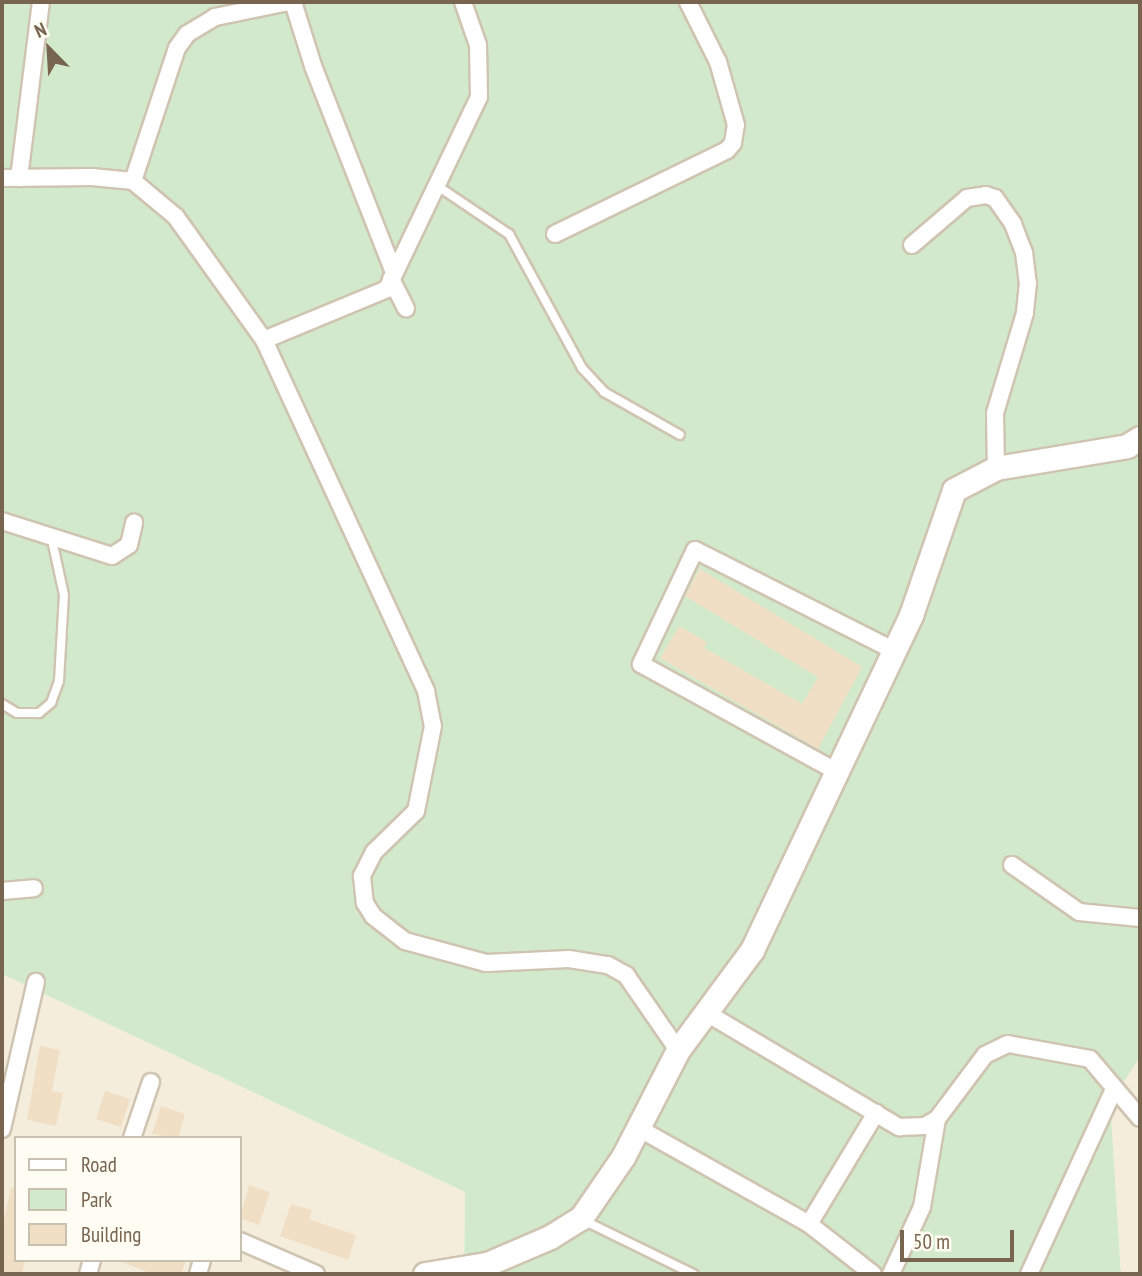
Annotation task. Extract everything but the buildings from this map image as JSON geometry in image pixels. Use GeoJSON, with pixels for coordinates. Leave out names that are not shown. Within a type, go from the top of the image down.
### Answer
{"type":"FeatureCollection","features":[{"type":"Feature","properties":{"kind":"street"},"geometry":{"type":"LineString","coordinates":[[19,178],[41,2]]}},
{"type":"Feature","properties":{"kind":"street"},"geometry":{"type":"LineString","coordinates":[[133,181],[177,48],[187,34],[215,17],[291,2],[406,308]]}},
{"type":"Feature","properties":{"kind":"street"},"geometry":{"type":"LineString","coordinates":[[264,340],[387,289],[479,97],[478,45],[463,2]]}},
{"type":"Feature","properties":{"kind":"street"},"geometry":{"type":"LineString","coordinates":[[555,234],[727,150],[733,143],[736,125],[718,62],[688,2]]}},
{"type":"Feature","properties":{"kind":"street"},"geometry":{"type":"LineString","coordinates":[[2,178],[133,181],[176,217],[264,340],[426,691],[433,726],[416,810],[366,863],[362,876],[365,904],[387,931],[405,941],[486,963],[569,959],[608,965],[626,975],[678,1050]]}},
{"type":"Feature","properties":{"kind":"street"},"geometry":{"type":"LineString","coordinates":[[912,245],[967,198],[986,195],[995,198],[1013,224],[1024,252],[1028,283],[1025,313],[995,413],[996,468]]}},
{"type":"Feature","properties":{"kind":"street"},"geometry":{"type":"LineString","coordinates":[[425,1274],[493,1269],[581,1218],[638,1128],[678,1050],[752,950],[839,773],[895,651],[954,490],[996,468],[1127,446],[1140,438]]}},
{"type":"Feature","properties":{"kind":"street"},"geometry":{"type":"LineString","coordinates":[[2,522],[52,540],[112,556],[129,545],[134,523]]}},
{"type":"Feature","properties":{"kind":"street"},"geometry":{"type":"LineString","coordinates":[[839,773],[641,664],[695,550],[895,651]]}},
{"type":"Feature","properties":{"kind":"street"},"geometry":{"type":"LineString","coordinates":[[1013,865],[1079,912],[1140,918]]}},
{"type":"Feature","properties":{"kind":"street"},"geometry":{"type":"LineString","coordinates":[[2,891],[34,888]]}},
{"type":"Feature","properties":{"kind":"street"},"geometry":{"type":"LineString","coordinates":[[2,1130],[36,982]]}},
{"type":"Feature","properties":{"kind":"street"},"geometry":{"type":"LineString","coordinates":[[705,1013],[899,1127],[912,1128],[937,1119]]}},
{"type":"Feature","properties":{"kind":"street"},"geometry":{"type":"LineString","coordinates":[[891,1274],[922,1207],[937,1119],[985,1055],[999,1045],[1090,1059],[1109,1076],[1114,1091],[1140,1118]]}},
{"type":"Feature","properties":{"kind":"street"},"geometry":{"type":"LineString","coordinates":[[133,1136],[151,1082]]}},
{"type":"Feature","properties":{"kind":"street"},"geometry":{"type":"LineString","coordinates":[[1029,1274],[1114,1091]]}},
{"type":"Feature","properties":{"kind":"street"},"geometry":{"type":"LineString","coordinates":[[809,1224],[876,1113]]}},
{"type":"Feature","properties":{"kind":"street"},"geometry":{"type":"LineString","coordinates":[[638,1128],[809,1224],[873,1274]]}},
{"type":"Feature","properties":{"kind":"street"},"geometry":{"type":"LineString","coordinates":[[242,1242],[316,1274]]}},
{"type":"Feature","properties":{"kind":"lane"},"geometry":{"type":"LineString","coordinates":[[436,185],[509,234],[582,369],[604,392],[680,435]]}},
{"type":"Feature","properties":{"kind":"lane"},"geometry":{"type":"LineString","coordinates":[[2,704],[17,713],[39,713],[51,703],[59,681],[64,595],[52,540]]}},
{"type":"Feature","properties":{"kind":"lane"},"geometry":{"type":"LineString","coordinates":[[581,1218],[693,1274]]}},
{"type":"Feature","properties":{"kind":"shaded area"},"geometry":{"type":"Polygon","coordinates":[[[2,974],[465,1192],[464,1274],[2,1274],[2,974]]]}},
{"type":"Feature","properties":{"kind":"shaded area"},"geometry":{"type":"Polygon","coordinates":[[[1140,1057],[1140,1274],[1121,1274],[1111,1115],[1121,1086],[1140,1057]]]}},
{"type":"Feature","properties":{"kind":"green space"},"geometry":{"type":"Polygon","coordinates":[[[2,2],[1140,2],[1140,1057],[1121,1086],[1111,1115],[1121,1274],[464,1274],[465,1192],[2,974],[2,2]]]}}]}
